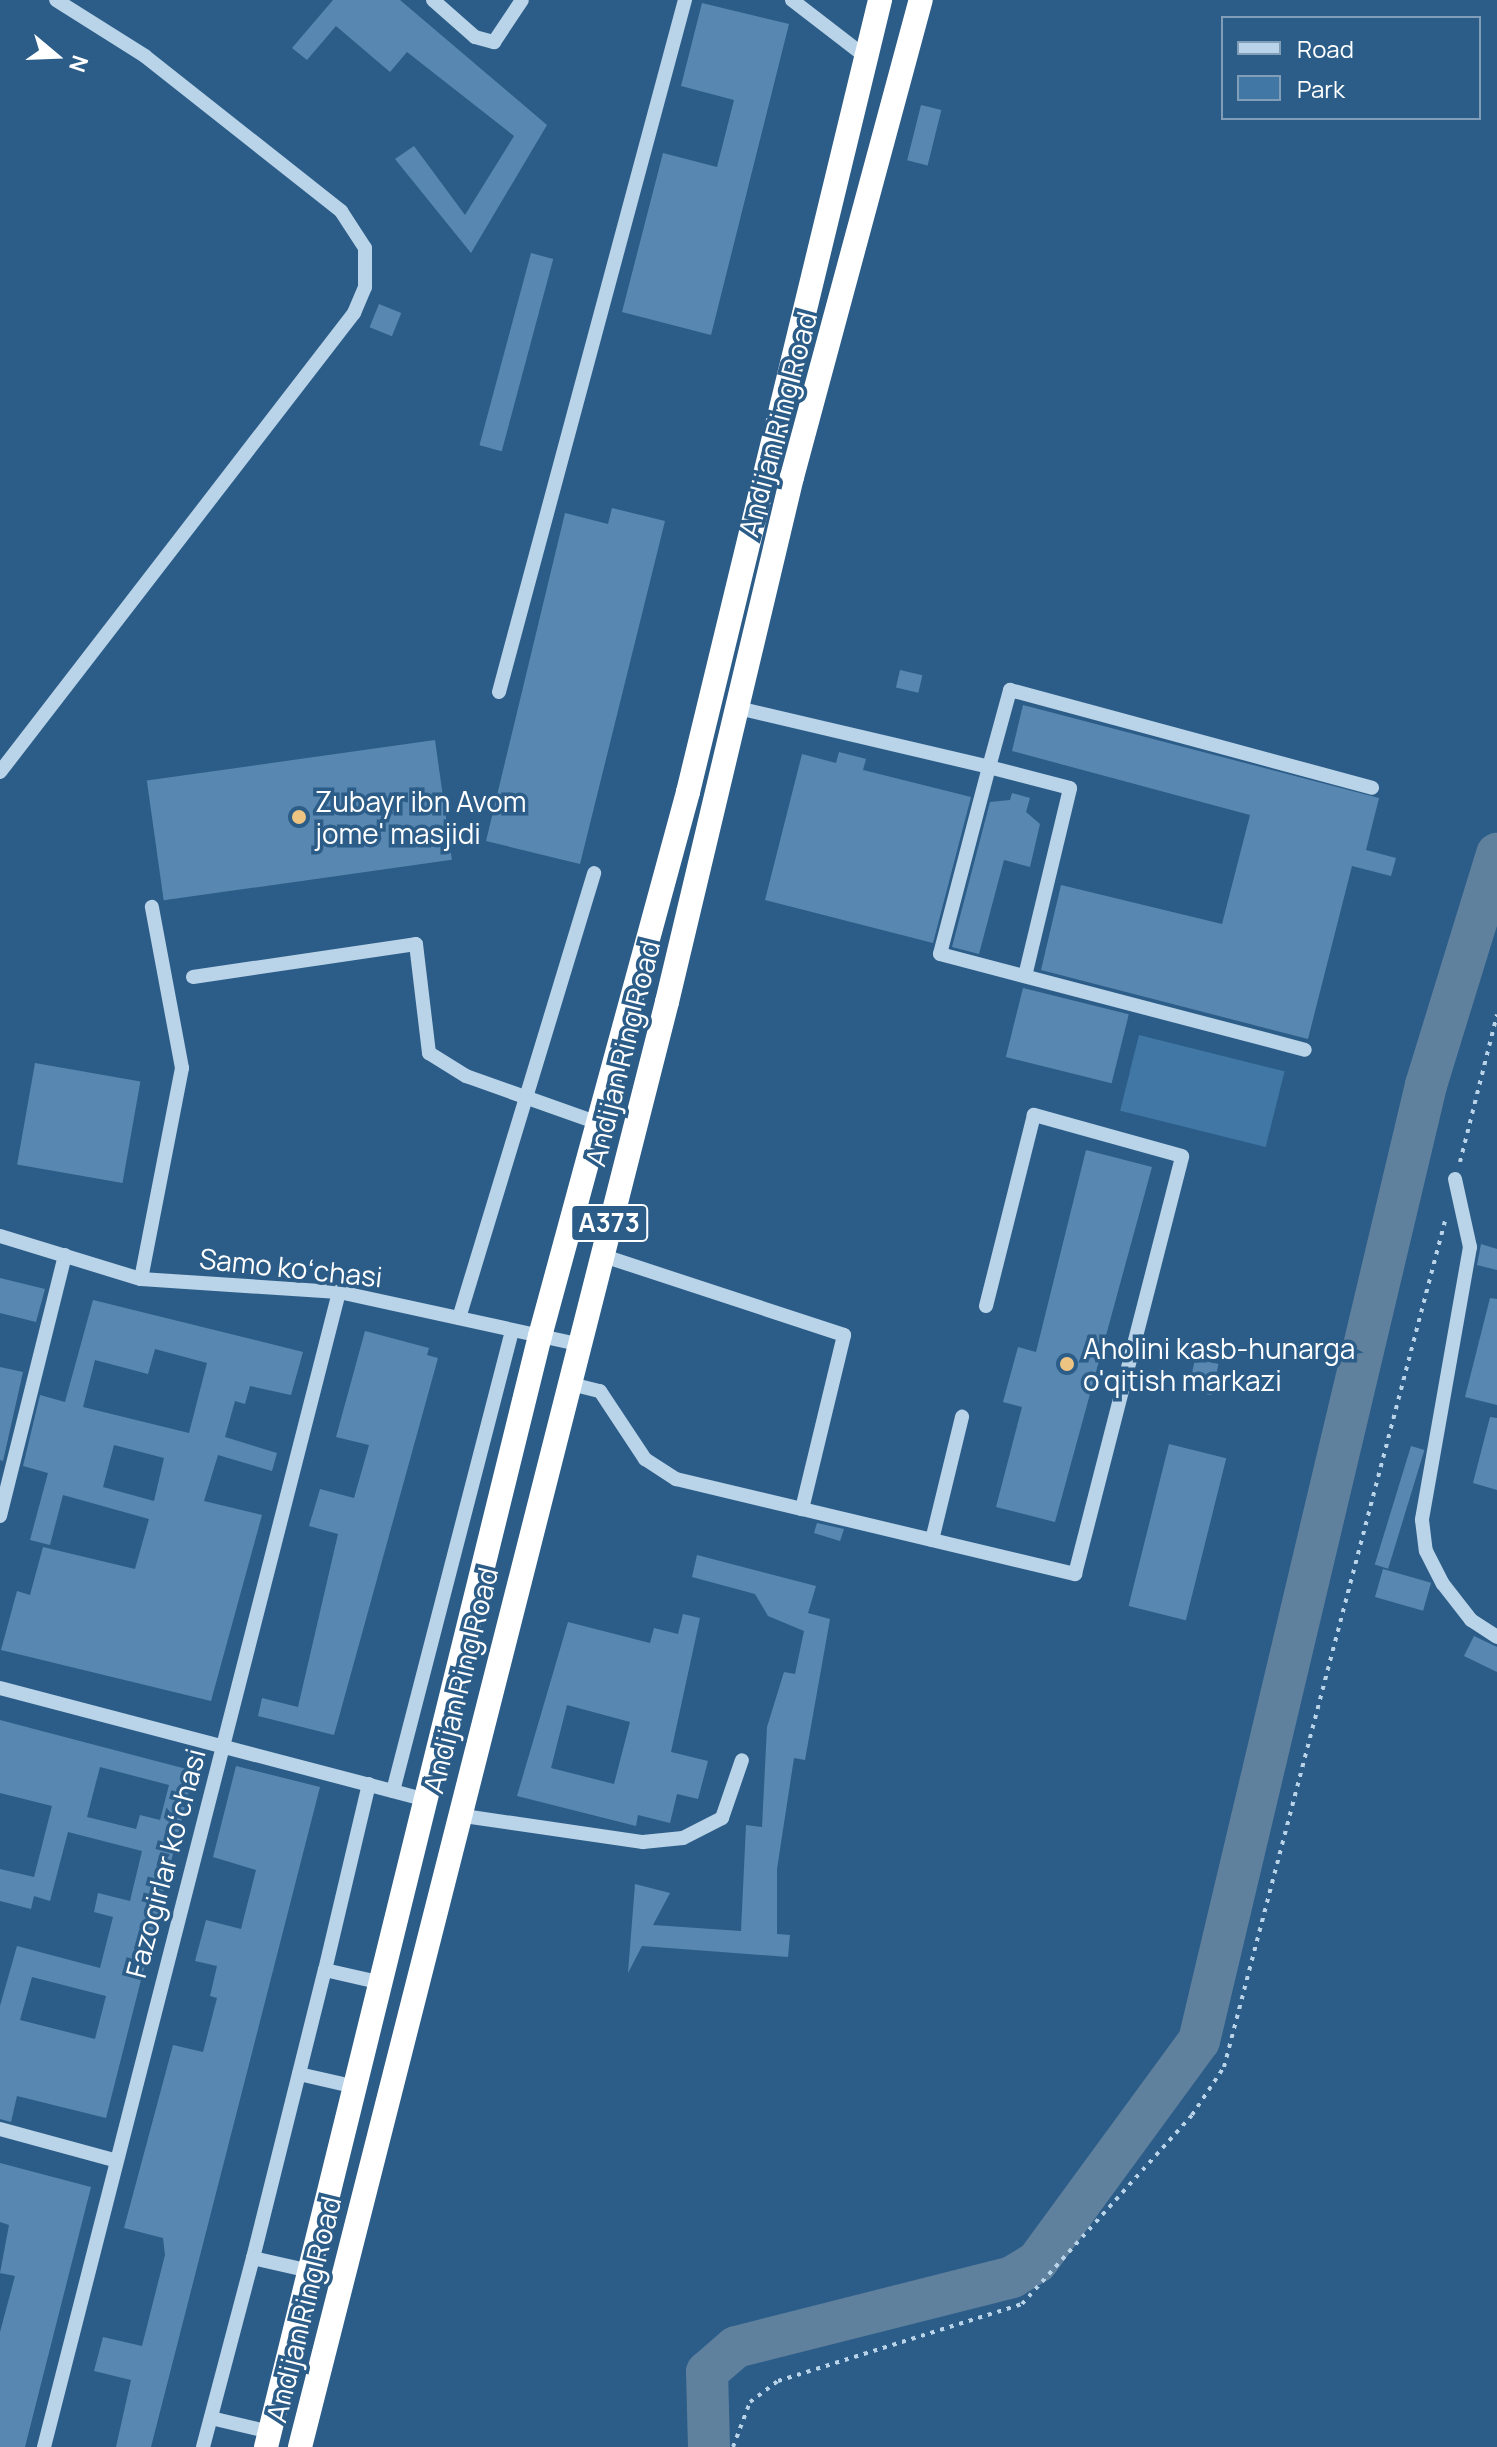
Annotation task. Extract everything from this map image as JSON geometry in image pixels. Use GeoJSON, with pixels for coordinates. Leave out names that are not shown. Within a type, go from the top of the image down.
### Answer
{"type":"FeatureCollection","features":[{"type":"Feature","properties":{"kind":"highway","name":"Andijan Ring Road"},"geometry":{"type":"LineString","coordinates":[[268,2440],[540,1336],[688,792],[880,0]]}},
{"type":"Feature","properties":{"kind":"highway","name":"Andijan Ring Road"},"geometry":{"type":"LineString","coordinates":[[300,2447],[456,1815],[921,0]]}},
{"type":"Feature","properties":{"kind":"street"},"geometry":{"type":"LineString","coordinates":[[0,772],[354,313],[365,287],[365,248],[341,211],[145,56],[56,0]]}},
{"type":"Feature","properties":{"kind":"street"},"geometry":{"type":"LineString","coordinates":[[433,0],[475,37],[494,42],[522,0]]}},
{"type":"Feature","properties":{"kind":"street"},"geometry":{"type":"LineString","coordinates":[[499,692],[685,0]]}},
{"type":"Feature","properties":{"kind":"street"},"geometry":{"type":"LineString","coordinates":[[792,0],[866,57]]}},
{"type":"Feature","properties":{"kind":"street"},"geometry":{"type":"LineString","coordinates":[[1305,1050],[940,954],[1010,690],[1372,788]]}},
{"type":"Feature","properties":{"kind":"street"},"geometry":{"type":"LineString","coordinates":[[738,708],[1070,788],[1025,976]]}},
{"type":"Feature","properties":{"kind":"street"},"geometry":{"type":"LineString","coordinates":[[459,1318],[594,873]]}},
{"type":"Feature","properties":{"kind":"street"},"geometry":{"type":"LineString","coordinates":[[141,1279],[182,1068],[152,907]]}},
{"type":"Feature","properties":{"kind":"street"},"geometry":{"type":"LineString","coordinates":[[193,977],[416,944],[429,1053],[525,1100],[598,1123]]}},
{"type":"Feature","properties":{"kind":"street"},"geometry":{"type":"LineString","coordinates":[[567,1383],[600,1391],[645,1459],[676,1479],[1075,1574],[1182,1156],[1034,1115],[986,1306]]}},
{"type":"Feature","properties":{"kind":"street"},"geometry":{"type":"LineString","coordinates":[[1455,1179],[1470,1247],[1422,1520],[1426,1551],[1443,1584],[1471,1620],[1497,1637]]}},
{"type":"Feature","properties":{"kind":"street","name":"Samo koʻchasi"},"geometry":{"type":"LineString","coordinates":[[0,1236],[141,1279],[339,1292],[577,1344]]}},
{"type":"Feature","properties":{"kind":"street"},"geometry":{"type":"LineString","coordinates":[[0,1516],[65,1255]]}},
{"type":"Feature","properties":{"kind":"street"},"geometry":{"type":"LineString","coordinates":[[600,1255],[844,1335],[802,1509]]}},
{"type":"Feature","properties":{"kind":"street","name":"Fazogirlar koʻchasi"},"geometry":{"type":"LineString","coordinates":[[44,2447],[114,2160],[339,1292]]}},
{"type":"Feature","properties":{"kind":"street"},"geometry":{"type":"LineString","coordinates":[[393,1791],[512,1330]]}},
{"type":"Feature","properties":{"kind":"street"},"geometry":{"type":"LineString","coordinates":[[932,1540],[962,1417]]}},
{"type":"Feature","properties":{"kind":"street"},"geometry":{"type":"LineString","coordinates":[[0,1688],[428,1800]]}},
{"type":"Feature","properties":{"kind":"street"},"geometry":{"type":"LineString","coordinates":[[456,1815],[643,1842],[683,1838],[722,1818],[742,1760]]}},
{"type":"Feature","properties":{"kind":"street"},"geometry":{"type":"LineString","coordinates":[[203,2447],[253,2258],[369,1784]]}},
{"type":"Feature","properties":{"kind":"street"},"geometry":{"type":"LineString","coordinates":[[325,1970],[382,1983]]}},
{"type":"Feature","properties":{"kind":"street"},"geometry":{"type":"LineString","coordinates":[[299,2074],[356,2087]]}},
{"type":"Feature","properties":{"kind":"street"},"geometry":{"type":"LineString","coordinates":[[0,2129],[114,2160]]}},
{"type":"Feature","properties":{"kind":"street"},"geometry":{"type":"LineString","coordinates":[[253,2258],[310,2271]]}},
{"type":"Feature","properties":{"kind":"street"},"geometry":{"type":"LineString","coordinates":[[211,2418],[268,2440]]}},
{"type":"Feature","properties":{"kind":"path"},"geometry":{"type":"LineString","coordinates":[[733,2447],[750,2402],[778,2381],[1022,2304],[1192,2115],[1224,2067],[1497,1015]]}},
{"type":"Feature","properties":{"kind":"green space"},"geometry":{"type":"Polygon","coordinates":[[[1139,1035],[1285,1071],[1266,1147],[1120,1111],[1139,1035]]]}},
{"type":"Feature","properties":{"kind":"building"},"geometry":{"type":"Polygon","coordinates":[[[333,0],[400,0],[547,125],[471,253],[395,159],[414,146],[465,215],[514,136],[407,52],[390,72],[336,26],[307,60],[292,48],[333,0]]]}},
{"type":"Feature","properties":{"kind":"building"},"geometry":{"type":"Polygon","coordinates":[[[702,3],[789,24],[711,335],[622,312],[663,153],[717,167],[734,100],[681,86],[702,3]]]}},
{"type":"Feature","properties":{"kind":"building"},"geometry":{"type":"Polygon","coordinates":[[[921,105],[941,110],[928,165],[907,160],[921,105]]]}},
{"type":"Feature","properties":{"kind":"building"},"geometry":{"type":"Polygon","coordinates":[[[531,253],[553,259],[502,451],[479,445],[531,253]]]}},
{"type":"Feature","properties":{"kind":"building"},"geometry":{"type":"Polygon","coordinates":[[[379,304],[401,313],[392,336],[370,327],[379,304]]]}},
{"type":"Feature","properties":{"kind":"building"},"geometry":{"type":"Polygon","coordinates":[[[612,508],[665,521],[580,864],[486,841],[565,513],[608,524],[612,508]]]}},
{"type":"Feature","properties":{"kind":"building"},"geometry":{"type":"Polygon","coordinates":[[[900,670],[922,675],[918,693],[896,688],[900,670]]]}},
{"type":"Feature","properties":{"kind":"building"},"geometry":{"type":"Polygon","coordinates":[[[1023,705],[1379,798],[1366,850],[1396,858],[1391,876],[1352,866],[1308,1039],[1041,970],[1061,885],[1222,924],[1250,815],[1012,751],[1023,705]]]}},
{"type":"Feature","properties":{"kind":"building","name":"Zubayr ibn Avom jome' masjidi"},"geometry":{"type":"Polygon","coordinates":[[[435,740],[452,860],[164,900],[147,780],[435,740]]]}},
{"type":"Feature","properties":{"kind":"building"},"geometry":{"type":"Polygon","coordinates":[[[839,752],[866,759],[863,770],[971,797],[933,943],[765,900],[802,754],[836,763],[839,752]]]}},
{"type":"Feature","properties":{"kind":"building"},"geometry":{"type":"Polygon","coordinates":[[[1012,793],[1030,798],[1026,812],[1040,824],[1030,867],[1004,860],[979,954],[952,947],[990,802],[1010,800],[1012,793]]]}},
{"type":"Feature","properties":{"kind":"building"},"geometry":{"type":"Polygon","coordinates":[[[1023,988],[1129,1014],[1112,1083],[1006,1057],[1023,988]]]}},
{"type":"Feature","properties":{"kind":"building"},"geometry":{"type":"Polygon","coordinates":[[[35,1063],[140,1082],[122,1183],[17,1164],[35,1063]]]}},
{"type":"Feature","properties":{"kind":"building"},"geometry":{"type":"Polygon","coordinates":[[[1086,1150],[1152,1167],[1055,1522],[996,1507],[1022,1407],[1003,1402],[1018,1347],[1036,1352],[1086,1150]]]}},
{"type":"Feature","properties":{"kind":"building"},"geometry":{"type":"Polygon","coordinates":[[[1481,1244],[1497,1249],[1497,1270],[1477,1265],[1481,1244]]]}},
{"type":"Feature","properties":{"kind":"building"},"geometry":{"type":"Polygon","coordinates":[[[0,1278],[45,1289],[36,1322],[0,1313],[0,1278]]]}},
{"type":"Feature","properties":{"kind":"building"},"geometry":{"type":"Polygon","coordinates":[[[1490,1298],[1497,1299],[1497,1405],[1465,1397],[1490,1298]]]}},
{"type":"Feature","properties":{"kind":"building"},"geometry":{"type":"Polygon","coordinates":[[[93,1300],[303,1352],[291,1395],[250,1386],[245,1404],[235,1401],[225,1437],[277,1453],[272,1471],[218,1455],[204,1501],[262,1515],[211,1701],[1,1650],[17,1591],[30,1595],[43,1547],[135,1569],[149,1519],[63,1495],[50,1545],[30,1540],[48,1473],[23,1466],[40,1395],[65,1402],[93,1300]],[[155,1349],[148,1374],[95,1360],[83,1407],[189,1433],[207,1363],[155,1349]],[[114,1445],[103,1487],[154,1501],[164,1458],[114,1445]]]}},
{"type":"Feature","properties":{"kind":"building"},"geometry":{"type":"Polygon","coordinates":[[[365,1331],[429,1348],[427,1355],[438,1358],[334,1735],[258,1716],[262,1698],[298,1707],[338,1534],[309,1526],[320,1489],[354,1498],[369,1445],[336,1437],[365,1331]]]}},
{"type":"Feature","properties":{"kind":"building"},"geometry":{"type":"Polygon","coordinates":[[[1195,1359],[1218,1364],[1212,1395],[1188,1390],[1195,1359]]]}},
{"type":"Feature","properties":{"kind":"building"},"geometry":{"type":"Polygon","coordinates":[[[0,1367],[23,1372],[3,1461],[0,1460],[0,1367]]]}},
{"type":"Feature","properties":{"kind":"building"},"geometry":{"type":"Polygon","coordinates":[[[1490,1417],[1497,1418],[1497,1490],[1473,1483],[1490,1417]]]}},
{"type":"Feature","properties":{"kind":"building"},"geometry":{"type":"Polygon","coordinates":[[[1169,1444],[1226,1458],[1186,1620],[1129,1606],[1169,1444]]]}},
{"type":"Feature","properties":{"kind":"building"},"geometry":{"type":"Polygon","coordinates":[[[1411,1446],[1424,1450],[1388,1569],[1375,1565],[1411,1446]]]}},
{"type":"Feature","properties":{"kind":"building"},"geometry":{"type":"Polygon","coordinates":[[[817,1523],[844,1529],[840,1541],[814,1533],[817,1523]]]}},
{"type":"Feature","properties":{"kind":"building"},"geometry":{"type":"Polygon","coordinates":[[[697,1555],[816,1586],[808,1613],[830,1619],[805,1760],[794,1758],[777,1869],[777,1934],[790,1935],[788,1957],[642,1946],[628,1973],[635,1884],[670,1893],[653,1925],[741,1931],[746,1825],[762,1827],[767,1727],[784,1672],[795,1674],[804,1631],[768,1616],[755,1594],[692,1577],[697,1555]]]}},
{"type":"Feature","properties":{"kind":"building"},"geometry":{"type":"Polygon","coordinates":[[[1383,1569],[1431,1583],[1423,1611],[1375,1597],[1383,1569]]]}},
{"type":"Feature","properties":{"kind":"building"},"geometry":{"type":"Polygon","coordinates":[[[683,1614],[700,1618],[671,1752],[708,1761],[698,1799],[677,1794],[670,1823],[638,1815],[636,1826],[517,1796],[568,1622],[650,1643],[654,1628],[678,1634],[683,1614]],[[567,1705],[551,1768],[614,1784],[630,1722],[567,1705]]]}},
{"type":"Feature","properties":{"kind":"building"},"geometry":{"type":"Polygon","coordinates":[[[1474,1636],[1497,1647],[1497,1672],[1464,1656],[1474,1636]]]}},
{"type":"Feature","properties":{"kind":"building"},"geometry":{"type":"Polygon","coordinates":[[[0,1720],[194,1771],[106,2118],[17,2096],[11,2122],[0,2119],[0,2006],[17,1946],[100,1968],[113,1917],[94,1912],[98,1893],[130,1901],[142,1851],[68,1832],[50,1901],[34,1896],[31,1909],[0,1901],[0,1869],[34,1877],[52,1806],[0,1793],[0,1720]],[[100,1767],[87,1817],[136,1829],[140,1815],[160,1820],[169,1785],[100,1767]],[[32,1977],[20,2020],[95,2039],[106,1996],[32,1977]]]}},
{"type":"Feature","properties":{"kind":"building"},"geometry":{"type":"Polygon","coordinates":[[[236,1766],[320,1787],[151,2447],[116,2447],[131,2380],[94,2371],[103,2337],[142,2346],[165,2255],[163,2238],[124,2228],[173,2045],[203,2052],[217,1998],[210,1996],[217,1966],[195,1961],[206,1920],[241,1929],[256,1870],[213,1857],[236,1766]]]}},
{"type":"Feature","properties":{"kind":"building"},"geometry":{"type":"Polygon","coordinates":[[[0,2163],[91,2187],[25,2447],[0,2447],[0,2332],[15,2276],[0,2273],[9,2225],[0,2222],[0,2163]]]}},
{"type":"Feature","properties":{"kind":"waterway"},"geometry":{"type":"LineString","coordinates":[[709,2447],[707,2372],[736,2347],[1012,2277],[1037,2262],[1199,2041],[1426,1085],[1497,854]]}},
{"type":"Feature","properties":{"kind":"place","name":"Zubayr ibn Avom jome' masjidi"},"geometry":{"type":"Point","coordinates":[299,817]}},
{"type":"Feature","properties":{"kind":"place","name":"Aholini kasb-hunarga o'qitish markazi"},"geometry":{"type":"Point","coordinates":[1067,1364]}}]}
